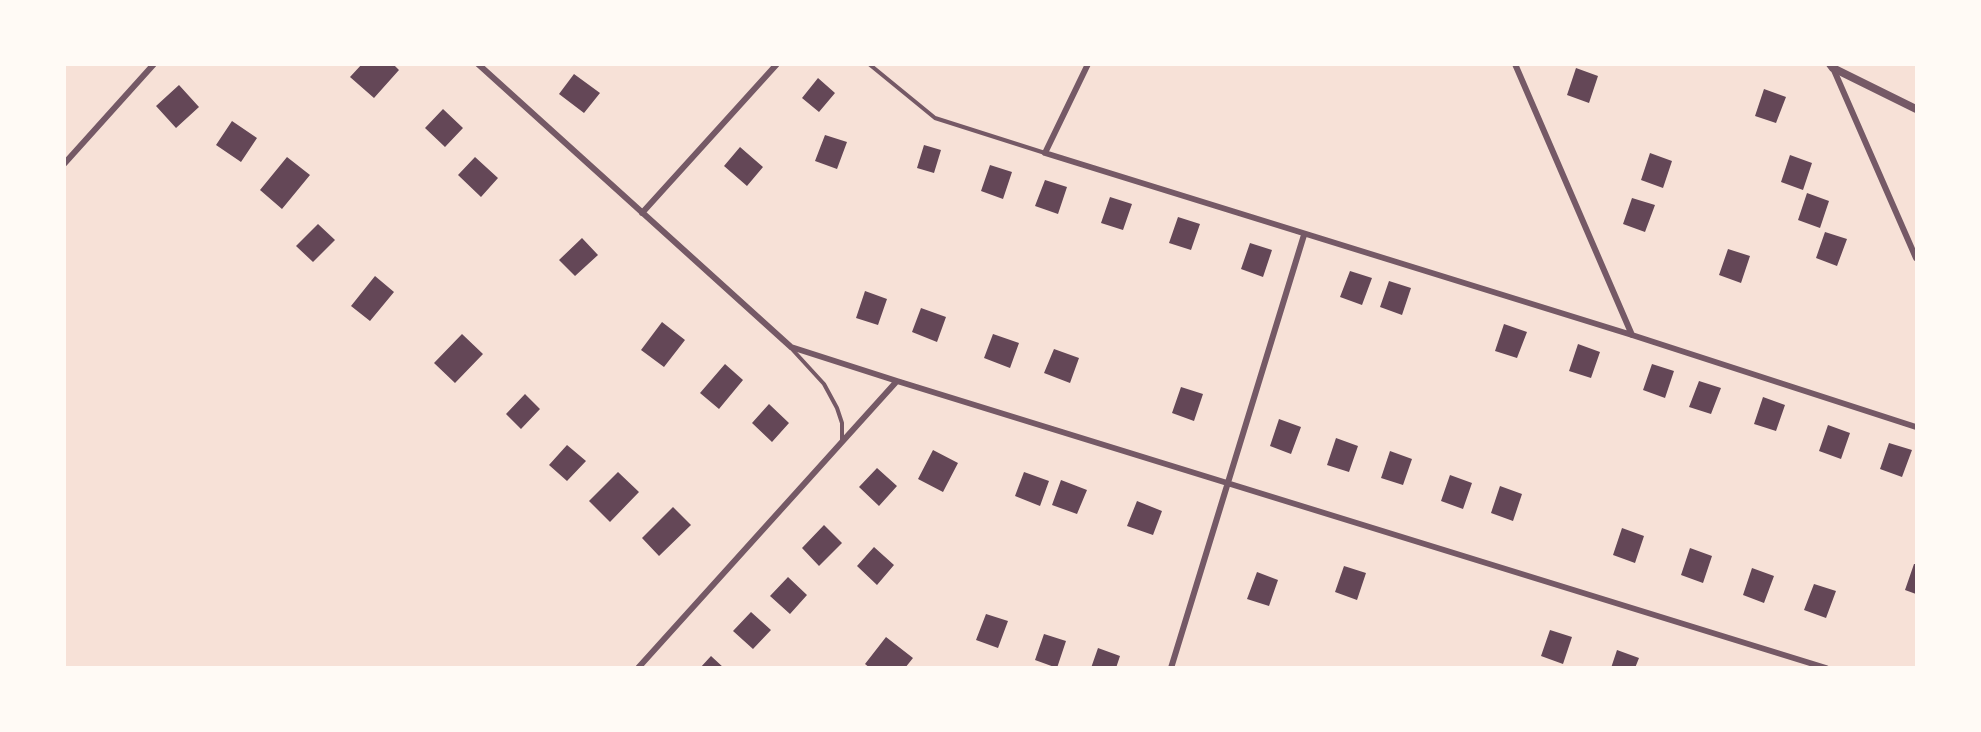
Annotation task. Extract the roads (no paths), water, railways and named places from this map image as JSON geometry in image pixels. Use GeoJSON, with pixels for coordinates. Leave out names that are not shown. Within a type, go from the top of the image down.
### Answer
{"type":"FeatureCollection","features":[{"type":"Feature","properties":{"kind":"street"},"geometry":{"type":"LineString","coordinates":[[64,164],[154,64]]}},
{"type":"Feature","properties":{"kind":"street"},"geometry":{"type":"LineString","coordinates":[[478,64],[791,348],[1826,668]]}},
{"type":"Feature","properties":{"kind":"street"},"geometry":{"type":"LineString","coordinates":[[642,213],[777,64]]}},
{"type":"Feature","properties":{"kind":"street"},"geometry":{"type":"LineString","coordinates":[[1088,64],[1045,153],[1632,335],[1917,427]]}},
{"type":"Feature","properties":{"kind":"street"},"geometry":{"type":"LineString","coordinates":[[1515,64],[1632,335]]}},
{"type":"Feature","properties":{"kind":"street"},"geometry":{"type":"LineString","coordinates":[[1832,66],[1917,109]]}},
{"type":"Feature","properties":{"kind":"street"},"geometry":{"type":"LineString","coordinates":[[1832,66],[1917,258]]}},
{"type":"Feature","properties":{"kind":"street"},"geometry":{"type":"LineString","coordinates":[[1171,668],[1304,235]]}},
{"type":"Feature","properties":{"kind":"street"},"geometry":{"type":"LineString","coordinates":[[638,668],[897,381]]}},
{"type":"Feature","properties":{"kind":"lane"},"geometry":{"type":"LineString","coordinates":[[869,64],[934,118],[1045,153]]}},
{"type":"Feature","properties":{"kind":"lane"},"geometry":{"type":"LineString","coordinates":[[791,348],[824,384],[842,423],[842,442]]}}]}
